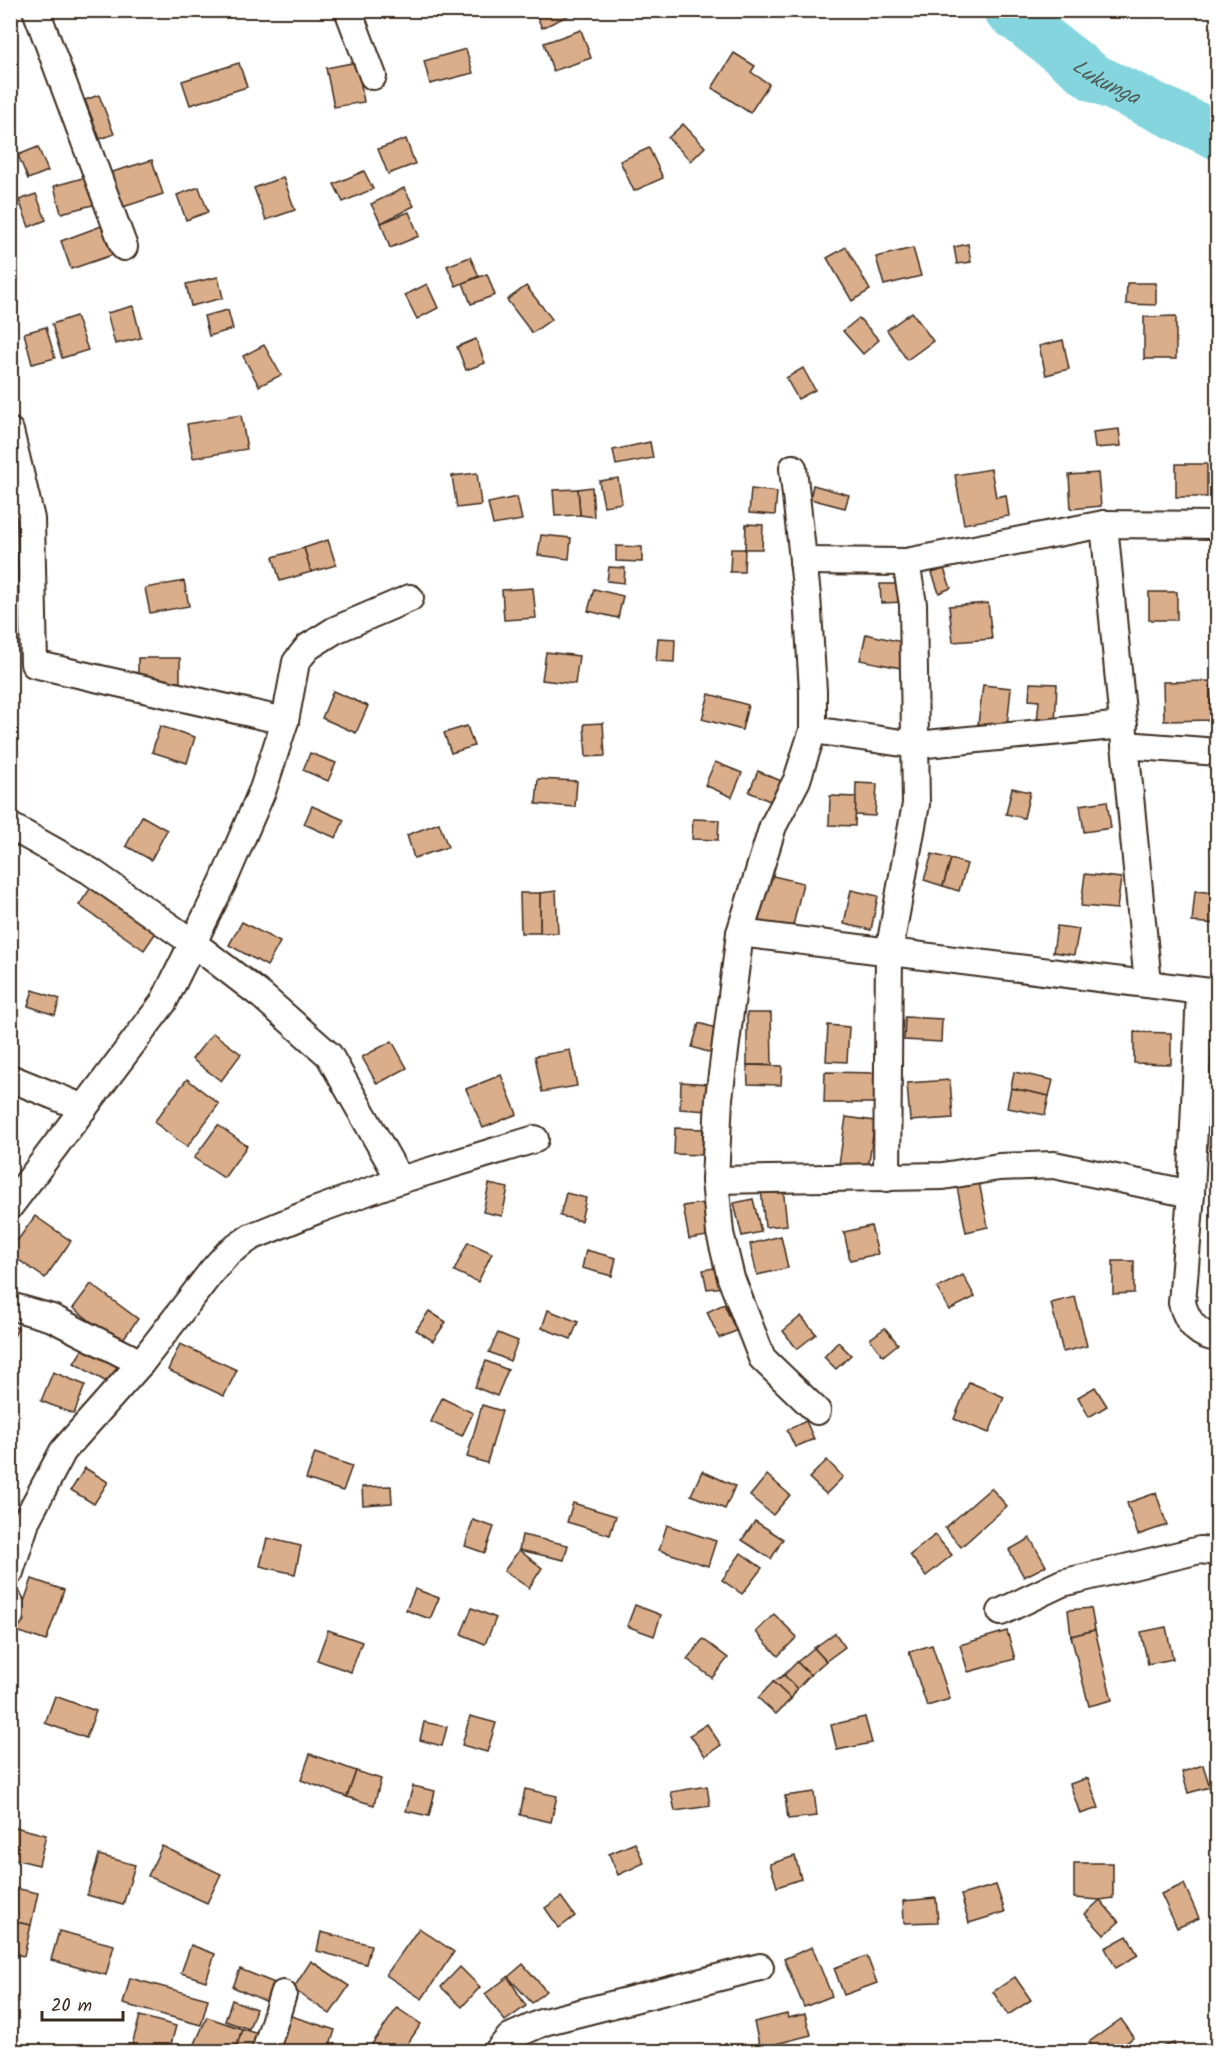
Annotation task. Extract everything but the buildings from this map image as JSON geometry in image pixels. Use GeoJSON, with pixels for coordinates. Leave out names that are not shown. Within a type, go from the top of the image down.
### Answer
{"type":"FeatureCollection","features":[{"type":"Feature","properties":{"kind":"street"},"geometry":{"type":"LineString","coordinates":[[36,10],[124,246]]}},
{"type":"Feature","properties":{"kind":"street"},"geometry":{"type":"LineString","coordinates":[[348,10],[373,76]]}},
{"type":"Feature","properties":{"kind":"street"},"geometry":{"type":"LineString","coordinates":[[10,431],[34,664],[285,721]]}},
{"type":"Feature","properties":{"kind":"street"},"geometry":{"type":"LineString","coordinates":[[793,468],[813,691],[813,729],[797,780],[773,826],[740,933],[719,1098],[716,1179],[720,1233],[731,1278],[762,1358],[817,1411]]}},
{"type":"Feature","properties":{"kind":"street"},"geometry":{"type":"LineString","coordinates":[[803,561],[906,561],[1104,525],[1218,525]]}},
{"type":"Feature","properties":{"kind":"street"},"geometry":{"type":"LineString","coordinates":[[1104,525],[1148,984]]}},
{"type":"Feature","properties":{"kind":"street"},"geometry":{"type":"LineString","coordinates":[[887,1178],[889,952],[916,804],[913,604],[906,561]]}},
{"type":"Feature","properties":{"kind":"street"},"geometry":{"type":"LineString","coordinates":[[10,1206],[163,1003],[223,882],[263,789],[285,721],[296,662],[308,647],[336,630],[410,598]]}},
{"type":"Feature","properties":{"kind":"street"},"geometry":{"type":"LineString","coordinates":[[813,729],[916,746],[1124,735],[1218,752]]}},
{"type":"Feature","properties":{"kind":"street"},"geometry":{"type":"LineString","coordinates":[[10,826],[90,871],[193,943],[262,996],[329,1054],[400,1180]]}},
{"type":"Feature","properties":{"kind":"street"},"geometry":{"type":"LineString","coordinates":[[740,933],[1209,992],[1182,1303],[1186,1318],[1196,1330],[1218,1338]]}},
{"type":"Feature","properties":{"kind":"street"},"geometry":{"type":"LineString","coordinates":[[10,1078],[84,1108]]}},
{"type":"Feature","properties":{"kind":"street"},"geometry":{"type":"LineString","coordinates":[[10,1572],[27,1520],[63,1451],[141,1363],[228,1253],[251,1237],[317,1210],[400,1180],[535,1140]]}},
{"type":"Feature","properties":{"kind":"street"},"geometry":{"type":"LineString","coordinates":[[716,1179],[943,1176],[999,1167],[1054,1165],[1191,1194]]}},
{"type":"Feature","properties":{"kind":"street"},"geometry":{"type":"LineString","coordinates":[[10,1306],[52,1318],[141,1363]]}},
{"type":"Feature","properties":{"kind":"street"},"geometry":{"type":"LineString","coordinates":[[1001,1612],[1062,1583],[1200,1550],[1218,1552]]}},
{"type":"Feature","properties":{"kind":"street"},"geometry":{"type":"LineString","coordinates":[[10,1603],[10,1616]]}},
{"type":"Feature","properties":{"kind":"street"},"geometry":{"type":"LineString","coordinates":[[497,2052],[510,2037],[544,2022],[760,1966]]}},
{"type":"Feature","properties":{"kind":"street"},"geometry":{"type":"LineString","coordinates":[[265,2052],[284,1994]]}},
{"type":"Feature","properties":{"kind":"waterway","name":"Lukunga"},"geometry":{"type":"LineString","coordinates":[[1007,10],[1093,77],[1218,136]]}}]}
